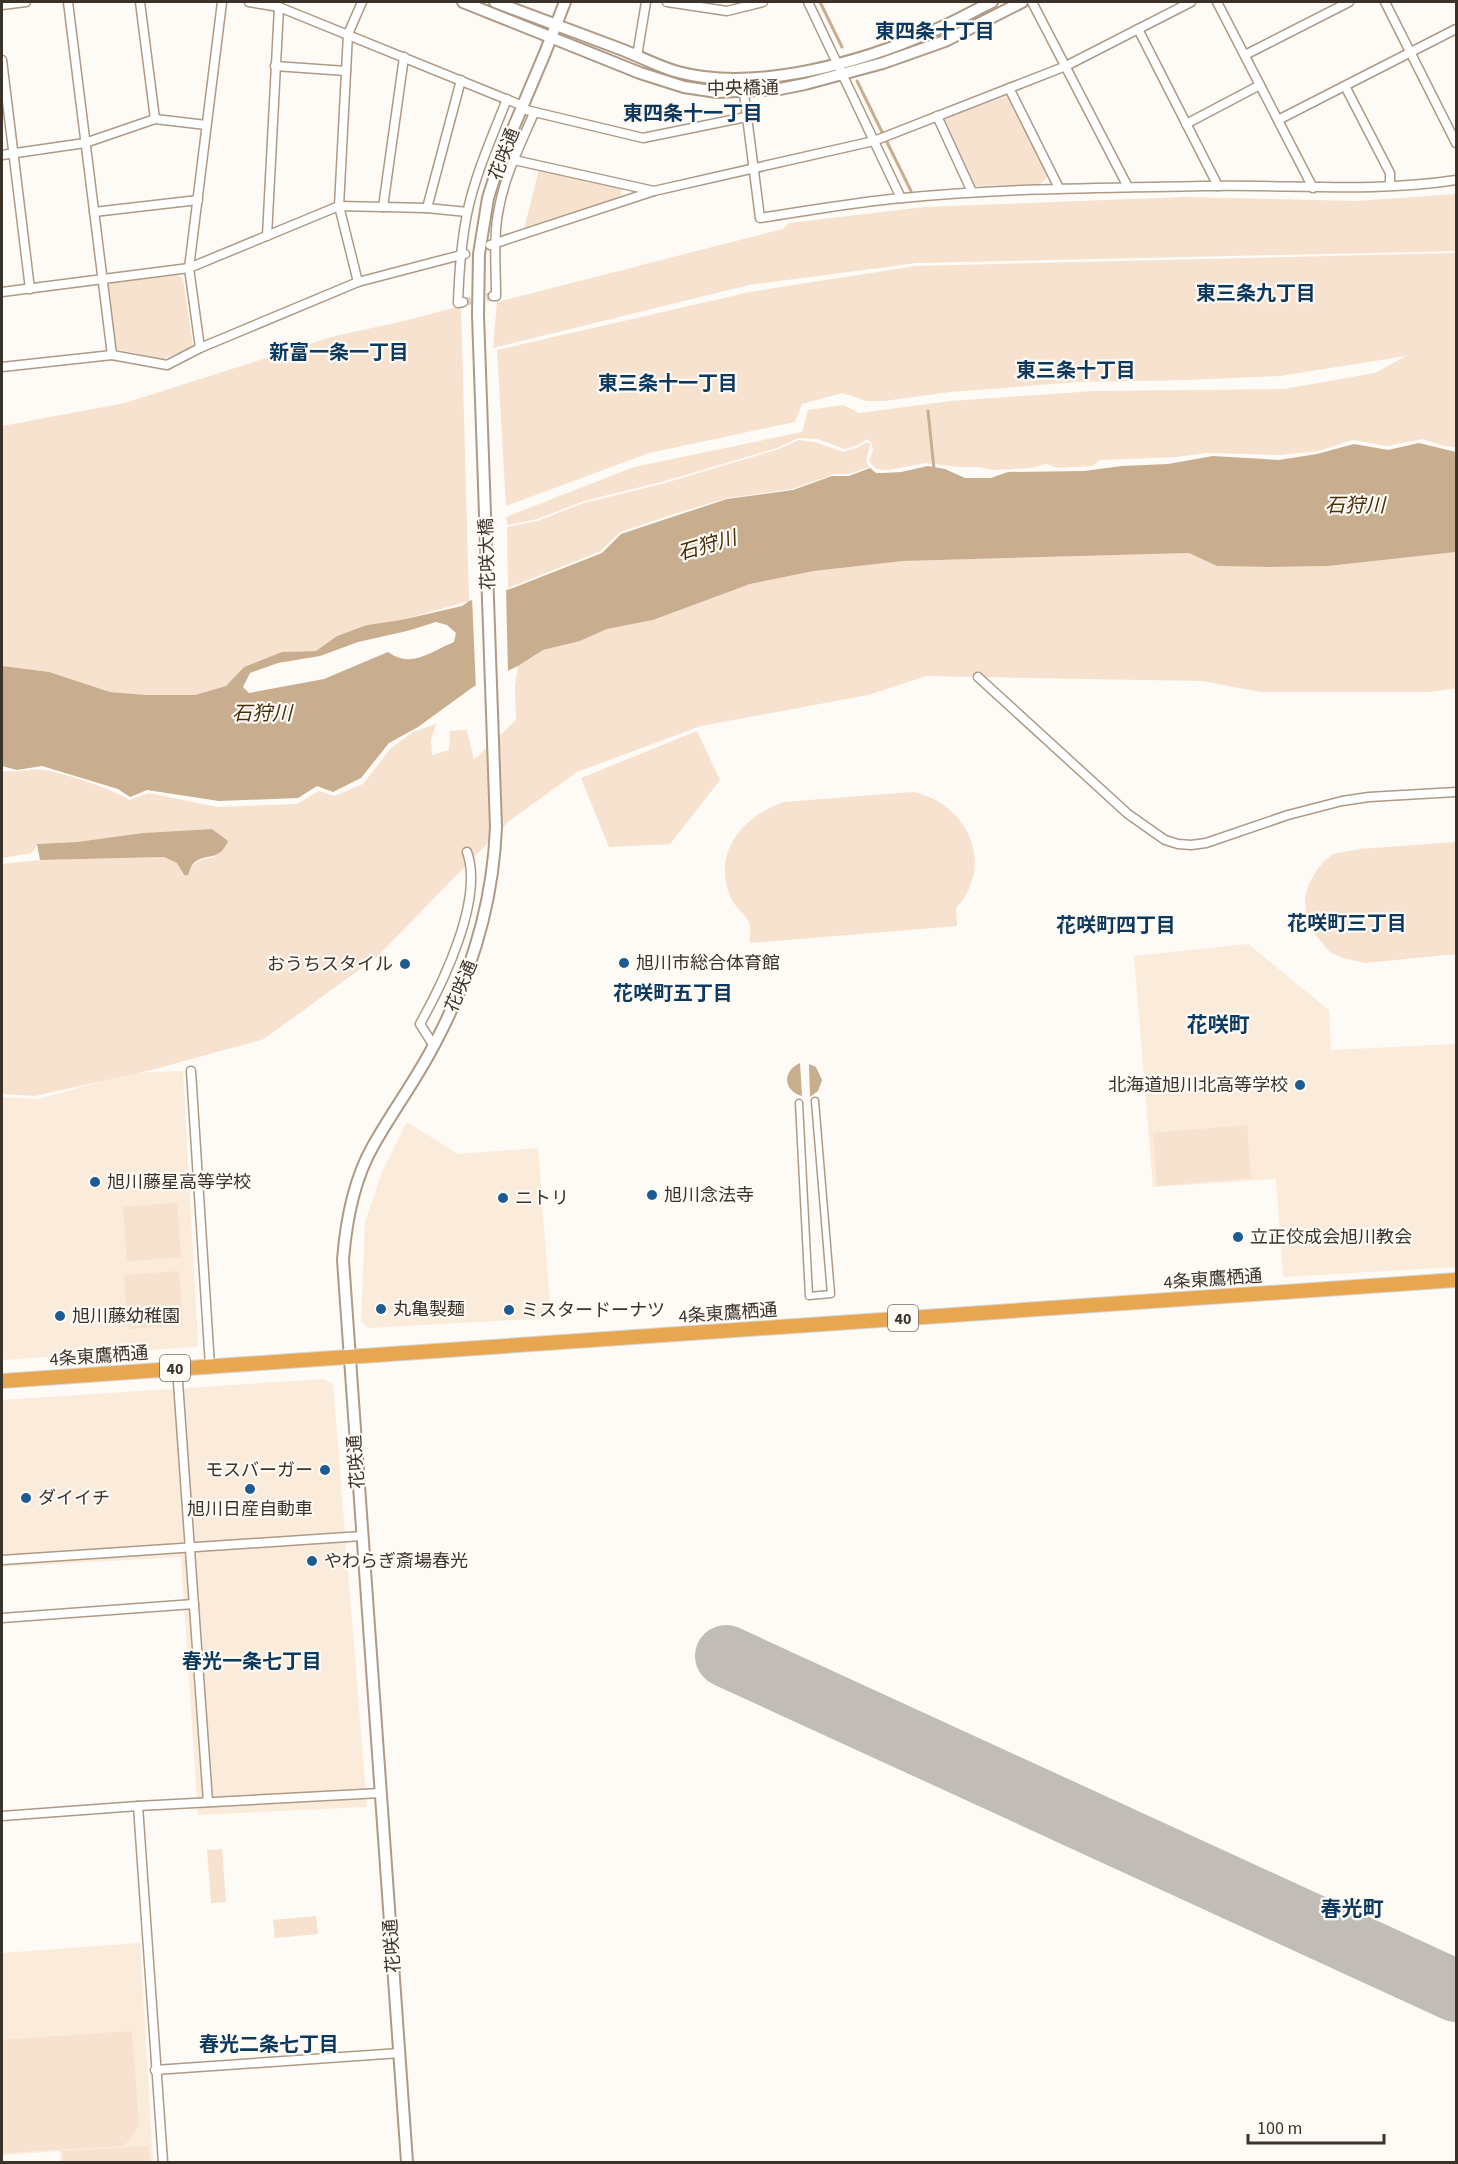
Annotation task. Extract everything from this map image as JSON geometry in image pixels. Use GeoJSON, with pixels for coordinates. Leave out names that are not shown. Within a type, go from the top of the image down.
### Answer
{"type":"FeatureCollection","features":[{"type":"Feature","properties":{"kind":"highway","name":"4条東鷹栖通"},"geometry":{"type":"LineString","coordinates":[[2,1381],[1456,1280]]}},
{"type":"Feature","properties":{"kind":"street"},"geometry":{"type":"LineString","coordinates":[[2,5],[26,2]]}},
{"type":"Feature","properties":{"kind":"street"},"geometry":{"type":"LineString","coordinates":[[68,2],[112,356]]}},
{"type":"Feature","properties":{"kind":"street"},"geometry":{"type":"LineString","coordinates":[[140,2],[155,119]]}},
{"type":"Feature","properties":{"kind":"street"},"geometry":{"type":"LineString","coordinates":[[200,348],[189,268],[222,2]]}},
{"type":"Feature","properties":{"kind":"street"},"geometry":{"type":"LineString","coordinates":[[249,2],[279,7],[507,99],[534,113],[643,138],[746,117]]}},
{"type":"Feature","properties":{"kind":"street"},"geometry":{"type":"LineString","coordinates":[[358,282],[339,206],[348,34],[362,2]]}},
{"type":"Feature","properties":{"kind":"street","name":"中央橋通"},"geometry":{"type":"LineString","coordinates":[[463,2],[640,73],[684,87],[717,92],[780,89],[842,75],[918,52],[1022,2]]}},
{"type":"Feature","properties":{"kind":"street","name":"中央橋通"},"geometry":{"type":"LineString","coordinates":[[495,2],[677,72],[719,79],[803,72],[836,63],[907,42],[937,30],[992,2]]}},
{"type":"Feature","properties":{"kind":"street","name":"花咲通"},"geometry":{"type":"LineString","coordinates":[[478,315],[479,254],[488,198],[501,157],[565,2]]}},
{"type":"Feature","properties":{"kind":"street"},"geometry":{"type":"LineString","coordinates":[[637,56],[646,2]]}},
{"type":"Feature","properties":{"kind":"street"},"geometry":{"type":"LineString","coordinates":[[667,2],[727,11],[763,2]]}},
{"type":"Feature","properties":{"kind":"street"},"geometry":{"type":"LineString","coordinates":[[808,2],[842,75],[881,138],[901,198]]}},
{"type":"Feature","properties":{"kind":"street"},"geometry":{"type":"LineString","coordinates":[[1032,2],[1128,187]]}},
{"type":"Feature","properties":{"kind":"street"},"geometry":{"type":"LineString","coordinates":[[493,244],[654,191],[881,138],[1066,66],[1191,2]]}},
{"type":"Feature","properties":{"kind":"street"},"geometry":{"type":"LineString","coordinates":[[1217,2],[1313,188]]}},
{"type":"Feature","properties":{"kind":"street"},"geometry":{"type":"LineString","coordinates":[[1245,55],[1349,2]]}},
{"type":"Feature","properties":{"kind":"street"},"geometry":{"type":"LineString","coordinates":[[1385,2],[1456,143]]}},
{"type":"Feature","properties":{"kind":"street"},"geometry":{"type":"LineString","coordinates":[[267,236],[279,7]]}},
{"type":"Feature","properties":{"kind":"street"},"geometry":{"type":"LineString","coordinates":[[1138,29],[1218,186]]}},
{"type":"Feature","properties":{"kind":"street"},"geometry":{"type":"LineString","coordinates":[[1278,120],[1456,29]]}},
{"type":"Feature","properties":{"kind":"street"},"geometry":{"type":"LineString","coordinates":[[383,207],[404,57]]}},
{"type":"Feature","properties":{"kind":"street"},"geometry":{"type":"LineString","coordinates":[[2,60],[30,289]]}},
{"type":"Feature","properties":{"kind":"street"},"geometry":{"type":"LineString","coordinates":[[275,66],[346,71]]}},
{"type":"Feature","properties":{"kind":"street"},"geometry":{"type":"LineString","coordinates":[[742,78],[760,218],[901,198],[972,192],[1128,187],[1313,188],[1433,184],[1456,180]]}},
{"type":"Feature","properties":{"kind":"street"},"geometry":{"type":"LineString","coordinates":[[427,208],[461,80]]}},
{"type":"Feature","properties":{"kind":"street"},"geometry":{"type":"LineString","coordinates":[[1186,124],[1260,85]]}},
{"type":"Feature","properties":{"kind":"street"},"geometry":{"type":"LineString","coordinates":[[1345,86],[1390,173],[1390,185]]}},
{"type":"Feature","properties":{"kind":"street"},"geometry":{"type":"LineString","coordinates":[[1009,88],[1059,188]]}},
{"type":"Feature","properties":{"kind":"street"},"geometry":{"type":"LineString","coordinates":[[463,302],[458,303],[467,212],[483,157],[507,99]]}},
{"type":"Feature","properties":{"kind":"street"},"geometry":{"type":"LineString","coordinates":[[493,296],[496,296],[493,244],[499,208],[514,160],[534,113]]}},
{"type":"Feature","properties":{"kind":"street"},"geometry":{"type":"LineString","coordinates":[[938,116],[972,192]]}},
{"type":"Feature","properties":{"kind":"street"},"geometry":{"type":"LineString","coordinates":[[2,155],[85,143],[155,119],[206,125]]}},
{"type":"Feature","properties":{"kind":"street"},"geometry":{"type":"LineString","coordinates":[[514,160],[654,191]]}},
{"type":"Feature","properties":{"kind":"street"},"geometry":{"type":"LineString","coordinates":[[94,212],[198,200]]}},
{"type":"Feature","properties":{"kind":"street"},"geometry":{"type":"LineString","coordinates":[[2,292],[189,268],[339,206],[427,208],[467,212]]}},
{"type":"Feature","properties":{"kind":"street"},"geometry":{"type":"LineString","coordinates":[[2,367],[112,356],[167,365],[200,348],[358,282],[463,254]]}},
{"type":"Feature","properties":{"kind":"street","name":"花咲大橋"},"geometry":{"type":"LineString","coordinates":[[478,315],[496,793]]}},
{"type":"Feature","properties":{"kind":"street"},"geometry":{"type":"LineString","coordinates":[[978,677],[1128,813],[1159,836],[1179,844],[1206,843],[1288,815],[1342,801],[1369,797],[1456,792]]}},
{"type":"Feature","properties":{"kind":"street","name":"花咲通"},"geometry":{"type":"LineString","coordinates":[[407,2163],[343,1260],[351,1202],[358,1178],[372,1148],[434,1046],[458,999],[475,953],[486,913],[495,863],[496,793]]}},
{"type":"Feature","properties":{"kind":"street"},"geometry":{"type":"LineString","coordinates":[[434,1046],[420,1024],[443,982],[460,937],[472,881],[471,863],[467,852]]}},
{"type":"Feature","properties":{"kind":"street"},"geometry":{"type":"LineString","coordinates":[[191,1071],[210,1366]]}},
{"type":"Feature","properties":{"kind":"street"},"geometry":{"type":"LineString","coordinates":[[799,1103],[809,1296],[831,1294],[815,1101]]}},
{"type":"Feature","properties":{"kind":"street"},"geometry":{"type":"LineString","coordinates":[[177,1368],[208,1802]]}},
{"type":"Feature","properties":{"kind":"street"},"geometry":{"type":"LineString","coordinates":[[2,1560],[362,1536]]}},
{"type":"Feature","properties":{"kind":"street"},"geometry":{"type":"LineString","coordinates":[[2,1618],[194,1604]]}},
{"type":"Feature","properties":{"kind":"street"},"geometry":{"type":"LineString","coordinates":[[2,1816],[381,1793]]}},
{"type":"Feature","properties":{"kind":"street"},"geometry":{"type":"LineString","coordinates":[[138,1806],[163,2163]]}},
{"type":"Feature","properties":{"kind":"street"},"geometry":{"type":"LineString","coordinates":[[155,2070],[400,2053]]}},
{"type":"Feature","properties":{"kind":"shaded area"},"geometry":{"type":"Polygon","coordinates":[[[1007,96],[1049,176],[1040,184],[974,186],[944,118],[1007,96]]]}},
{"type":"Feature","properties":{"kind":"shaded area"},"geometry":{"type":"Polygon","coordinates":[[[539,170],[621,189],[621,197],[524,229],[539,170]]]}},
{"type":"Feature","properties":{"kind":"shaded area"},"geometry":{"type":"Polygon","coordinates":[[[1456,194],[1456,251],[917,263],[749,285],[493,348],[497,302],[783,229],[789,223],[924,207],[1184,197],[1357,201],[1456,194]]]}},
{"type":"Feature","properties":{"kind":"shaded area"},"geometry":{"type":"Polygon","coordinates":[[[1456,253],[1456,447],[1422,439],[1387,446],[1353,440],[1318,451],[1280,455],[1207,453],[1176,457],[1101,460],[1092,466],[1059,468],[1046,464],[1031,468],[993,470],[925,463],[889,470],[876,469],[869,461],[873,451],[872,444],[867,439],[845,449],[817,439],[798,438],[777,448],[665,481],[584,501],[537,519],[508,525],[506,517],[634,467],[802,432],[808,410],[843,405],[859,413],[951,401],[1094,391],[1284,389],[1375,373],[1406,356],[1280,376],[1078,382],[950,392],[884,401],[867,401],[842,393],[802,404],[795,422],[649,453],[506,506],[497,350],[750,292],[916,266],[1456,253]]]}},
{"type":"Feature","properties":{"kind":"shaded area"},"geometry":{"type":"Polygon","coordinates":[[[177,275],[183,279],[193,347],[163,359],[116,349],[108,286],[111,283],[177,275]]]}},
{"type":"Feature","properties":{"kind":"shaded area"},"geometry":{"type":"Polygon","coordinates":[[[461,306],[469,601],[401,620],[367,625],[337,636],[317,651],[282,652],[244,667],[226,686],[195,695],[110,692],[85,684],[2,666],[2,426],[125,403],[335,336],[461,306]]]}},
{"type":"Feature","properties":{"kind":"shaded area"},"geometry":{"type":"Polygon","coordinates":[[[799,440],[815,442],[843,452],[867,442],[870,444],[866,462],[869,467],[848,474],[835,474],[792,489],[728,498],[620,532],[601,551],[508,588],[507,527],[537,521],[584,503],[665,483],[779,449],[799,440]]]}},
{"type":"Feature","properties":{"kind":"shaded area"},"geometry":{"type":"Polygon","coordinates":[[[1456,552],[1456,688],[1430,692],[1261,692],[1202,681],[926,676],[868,695],[701,726],[577,772],[509,821],[378,956],[264,1039],[155,1069],[35,1096],[2,1094],[2,864],[40,860],[164,857],[178,863],[183,875],[188,875],[198,862],[214,857],[211,829],[143,833],[77,842],[38,844],[32,853],[2,858],[2,771],[44,770],[88,782],[129,800],[149,793],[217,807],[297,804],[319,791],[334,796],[363,784],[391,748],[413,732],[436,724],[431,740],[432,755],[449,750],[450,731],[467,730],[474,760],[516,720],[515,685],[518,666],[543,650],[580,641],[607,629],[653,620],[750,584],[814,571],[903,561],[1189,553],[1217,566],[1328,566],[1456,552]]]}},
{"type":"Feature","properties":{"kind":"shaded area"},"geometry":{"type":"Polygon","coordinates":[[[697,731],[720,780],[670,844],[609,847],[581,778],[697,731]]]}},
{"type":"Feature","properties":{"kind":"shaded area"},"geometry":{"type":"Polygon","coordinates":[[[913,792],[944,805],[966,829],[972,844],[975,860],[973,876],[967,893],[956,908],[957,926],[750,943],[749,922],[731,898],[726,882],[725,866],[728,852],[744,827],[769,808],[784,802],[913,792]]]}},
{"type":"Feature","properties":{"kind":"shaded area"},"geometry":{"type":"Polygon","coordinates":[[[1456,842],[1456,954],[1365,963],[1343,958],[1330,952],[1311,930],[1306,916],[1305,898],[1308,886],[1323,862],[1333,854],[1360,849],[1456,842]]]}},
{"type":"Feature","properties":{"kind":"shaded area","name":"北海道旭川北高等学校"},"geometry":{"type":"Polygon","coordinates":[[[1248,944],[1329,1010],[1331,1050],[1456,1044],[1456,1267],[1283,1277],[1276,1179],[1153,1187],[1134,956],[1248,944]]]}},
{"type":"Feature","properties":{"kind":"shaded area","name":"旭川藤星高等学校"},"geometry":{"type":"Polygon","coordinates":[[[183,1071],[198,1344],[196,1347],[2,1360],[2,1097],[39,1099],[130,1073],[183,1071]]]}},
{"type":"Feature","properties":{"kind":"shaded area"},"geometry":{"type":"Polygon","coordinates":[[[407,1122],[458,1154],[538,1148],[551,1318],[369,1328],[361,1322],[365,1222],[382,1172],[407,1122]]]}},
{"type":"Feature","properties":{"kind":"shaded area"},"geometry":{"type":"Polygon","coordinates":[[[1247,1125],[1251,1178],[1157,1186],[1153,1133],[1247,1125]]]}},
{"type":"Feature","properties":{"kind":"shaded area"},"geometry":{"type":"Polygon","coordinates":[[[177,1203],[181,1257],[127,1261],[123,1207],[177,1203]]]}},
{"type":"Feature","properties":{"kind":"shaded area"},"geometry":{"type":"Polygon","coordinates":[[[179,1271],[183,1325],[128,1329],[124,1275],[179,1271]]]}},
{"type":"Feature","properties":{"kind":"shaded area"},"geometry":{"type":"Polygon","coordinates":[[[324,1379],[333,1384],[367,1807],[198,1815],[181,1557],[2,1567],[2,1400],[324,1379]]]}},
{"type":"Feature","properties":{"kind":"shaded area"},"geometry":{"type":"Polygon","coordinates":[[[222,1849],[226,1902],[211,1903],[207,1850],[222,1849]]]}},
{"type":"Feature","properties":{"kind":"shaded area"},"geometry":{"type":"Polygon","coordinates":[[[316,1916],[318,1934],[275,1938],[273,1920],[316,1916]]]}},
{"type":"Feature","properties":{"kind":"shaded area"},"geometry":{"type":"Polygon","coordinates":[[[140,1943],[153,2162],[61,2162],[60,2151],[2,2155],[2,1953],[140,1943]]]}},
{"type":"Feature","properties":{"kind":"shaded area"},"geometry":{"type":"Polygon","coordinates":[[[132,2031],[139,2126],[124,2146],[2,2153],[2,2040],[132,2031]]]}},
{"type":"Feature","properties":{"kind":"shaded area"},"geometry":{"type":"Polygon","coordinates":[[[149,2146],[150,2162],[63,2162],[62,2151],[149,2146]]]}},
{"type":"Feature","properties":{"kind":"water","name":"石狩川"},"geometry":{"type":"Polygon","coordinates":[[[1419,443],[1456,452],[1456,552],[1328,566],[1268,567],[1217,566],[1189,553],[903,561],[814,571],[750,584],[653,620],[607,629],[580,641],[543,650],[518,666],[473,687],[418,727],[389,743],[361,778],[333,792],[317,786],[298,798],[219,801],[147,790],[130,797],[118,789],[42,766],[17,770],[2,766],[2,666],[49,672],[110,692],[195,695],[226,686],[244,667],[282,652],[316,651],[337,636],[367,625],[462,606],[469,601],[513,588],[602,553],[621,534],[727,499],[793,490],[832,476],[849,476],[870,468],[876,473],[883,473],[928,466],[945,469],[965,478],[991,478],[1008,472],[1084,471],[1122,466],[1168,464],[1213,456],[1279,460],[1317,454],[1354,444],[1388,450],[1419,443]],[[436,622],[358,642],[320,656],[278,663],[250,673],[243,687],[249,693],[324,679],[388,652],[405,659],[421,657],[454,642],[456,633],[447,625],[436,622]]]}},
{"type":"Feature","properties":{"kind":"water"},"geometry":{"type":"Polygon","coordinates":[[[212,829],[228,841],[221,852],[195,862],[188,875],[184,875],[177,863],[164,857],[40,860],[37,844],[77,842],[143,833],[212,829]]]}},
{"type":"Feature","properties":{"kind":"water"},"geometry":{"type":"Polygon","coordinates":[[[800,1063],[802,1096],[791,1090],[787,1081],[790,1071],[800,1063]]]}},
{"type":"Feature","properties":{"kind":"water"},"geometry":{"type":"Polygon","coordinates":[[[809,1064],[816,1067],[822,1080],[818,1091],[810,1097],[809,1064]]]}},
{"type":"Feature","properties":{"kind":"pier"},"geometry":{"type":"Polygon","coordinates":[[[506,587],[508,674],[476,690],[472,597],[506,587]]]}},
{"type":"Feature","properties":{"kind":"waterway"},"geometry":{"type":"LineString","coordinates":[[820,2],[842,47]]}},
{"type":"Feature","properties":{"kind":"waterway"},"geometry":{"type":"LineString","coordinates":[[857,81],[911,191]]}},
{"type":"Feature","properties":{"kind":"waterway"},"geometry":{"type":"LineString","coordinates":[[928,411],[934,469]]}},
{"type":"Feature","properties":{"kind":"runway"},"geometry":{"type":"LineString","coordinates":[[726,1656],[1456,1991]]}},
{"type":"Feature","properties":{"kind":"tunnel"},"geometry":{"type":"LineString","coordinates":[[463,302],[493,296]]}},
{"type":"Feature","properties":{"kind":"place","name":"旭川市総合体育館"},"geometry":{"type":"Point","coordinates":[624,963]}},
{"type":"Feature","properties":{"kind":"place","name":"おうちスタイル"},"geometry":{"type":"Point","coordinates":[405,964]}},
{"type":"Feature","properties":{"kind":"place","name":"北海道旭川北高等学校"},"geometry":{"type":"Point","coordinates":[1300,1085]}},
{"type":"Feature","properties":{"kind":"place","name":"旭川藤星高等学校"},"geometry":{"type":"Point","coordinates":[95,1182]}},
{"type":"Feature","properties":{"kind":"place","name":"旭川念法寺"},"geometry":{"type":"Point","coordinates":[652,1195]}},
{"type":"Feature","properties":{"kind":"place","name":"ニトリ"},"geometry":{"type":"Point","coordinates":[503,1198]}},
{"type":"Feature","properties":{"kind":"place","name":"立正佼成会旭川教会"},"geometry":{"type":"Point","coordinates":[1238,1237]}},
{"type":"Feature","properties":{"kind":"place","name":"丸亀製麺"},"geometry":{"type":"Point","coordinates":[381,1309]}},
{"type":"Feature","properties":{"kind":"place","name":"ミスタードーナツ"},"geometry":{"type":"Point","coordinates":[509,1310]}},
{"type":"Feature","properties":{"kind":"place","name":"旭川藤幼稚園"},"geometry":{"type":"Point","coordinates":[60,1316]}},
{"type":"Feature","properties":{"kind":"place","name":"モスバーガー"},"geometry":{"type":"Point","coordinates":[325,1470]}},
{"type":"Feature","properties":{"kind":"place","name":"旭川日産自動車"},"geometry":{"type":"Point","coordinates":[250,1489]}},
{"type":"Feature","properties":{"kind":"place","name":"ダイイチ"},"geometry":{"type":"Point","coordinates":[26,1498]}},
{"type":"Feature","properties":{"kind":"place","name":"やわらぎ斎場春光"},"geometry":{"type":"Point","coordinates":[312,1561]}},
{"type":"Feature","properties":{"kind":"district","name":"東四条十丁目"},"geometry":{"type":"Point","coordinates":[935,31]}},
{"type":"Feature","properties":{"kind":"district","name":"東四条十一丁目"},"geometry":{"type":"Point","coordinates":[693,113]}},
{"type":"Feature","properties":{"kind":"district","name":"東三条九丁目"},"geometry":{"type":"Point","coordinates":[1256,293]}},
{"type":"Feature","properties":{"kind":"district","name":"新富一条一丁目"},"geometry":{"type":"Point","coordinates":[339,352]}},
{"type":"Feature","properties":{"kind":"district","name":"東三条十丁目"},"geometry":{"type":"Point","coordinates":[1076,370]}},
{"type":"Feature","properties":{"kind":"district","name":"東三条十一丁目"},"geometry":{"type":"Point","coordinates":[668,383]}},
{"type":"Feature","properties":{"kind":"district","name":"花咲町三丁目"},"geometry":{"type":"Point","coordinates":[1347,923]}},
{"type":"Feature","properties":{"kind":"district","name":"花咲町四丁目"},"geometry":{"type":"Point","coordinates":[1116,925]}},
{"type":"Feature","properties":{"kind":"district","name":"花咲町五丁目"},"geometry":{"type":"Point","coordinates":[673,993]}},
{"type":"Feature","properties":{"kind":"district","name":"花咲町"},"geometry":{"type":"Point","coordinates":[1218,1025]}},
{"type":"Feature","properties":{"kind":"district","name":"春光一条七丁目"},"geometry":{"type":"Point","coordinates":[252,1661]}},
{"type":"Feature","properties":{"kind":"district","name":"春光町"},"geometry":{"type":"Point","coordinates":[1352,1909]}},
{"type":"Feature","properties":{"kind":"district","name":"春光二条七丁目"},"geometry":{"type":"Point","coordinates":[269,2044]}}]}
